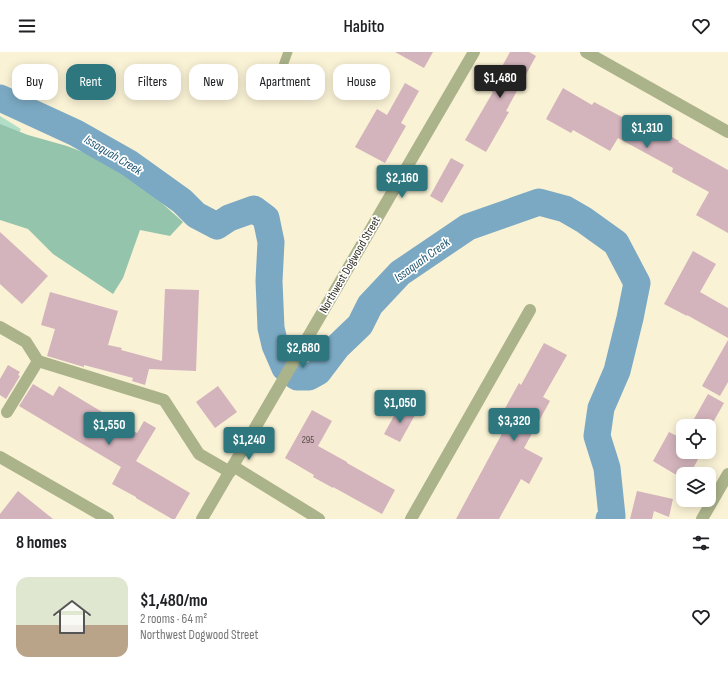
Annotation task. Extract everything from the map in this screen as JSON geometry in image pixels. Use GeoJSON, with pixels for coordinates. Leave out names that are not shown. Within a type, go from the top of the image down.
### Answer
{"type":"FeatureCollection","features":[{"type":"Feature","properties":{"kind":"street","name":"Northwest Dogwood Street"},"geometry":{"type":"LineString","coordinates":[[202,519],[474,52]]}},
{"type":"Feature","properties":{"kind":"street"},"geometry":{"type":"LineString","coordinates":[[586,52],[728,132]]}},
{"type":"Feature","properties":{"kind":"street"},"geometry":{"type":"LineString","coordinates":[[411,519],[530,310]]}},
{"type":"Feature","properties":{"kind":"street"},"geometry":{"type":"LineString","coordinates":[[1,330],[26,342],[38,362],[164,400],[198,454],[231,469],[319,519]]}},
{"type":"Feature","properties":{"kind":"street"},"geometry":{"type":"LineString","coordinates":[[7,412],[38,362]]}},
{"type":"Feature","properties":{"kind":"street"},"geometry":{"type":"LineString","coordinates":[[0,457],[108,519]]}},
{"type":"Feature","properties":{"kind":"street"},"geometry":{"type":"LineString","coordinates":[[702,519],[728,474]]}},
{"type":"Feature","properties":{"kind":"lane"},"geometry":{"type":"LineString","coordinates":[[284,64],[288,52]]}},
{"type":"Feature","properties":{"kind":"green space"},"geometry":{"type":"Polygon","coordinates":[[[0,116],[21,129],[0,169],[0,116]]]}},
{"type":"Feature","properties":{"kind":"green space"},"geometry":{"type":"Polygon","coordinates":[[[0,124],[28,135],[67,146],[109,162],[146,189],[183,222],[170,236],[140,230],[123,278],[113,294],[53,254],[28,229],[0,220],[0,124]]]}},
{"type":"Feature","properties":{"kind":"building"},"geometry":{"type":"Polygon","coordinates":[[[395,52],[433,52],[424,68],[395,52]]]}},
{"type":"Feature","properties":{"kind":"building"},"geometry":{"type":"Polygon","coordinates":[[[510,52],[529,52],[536,56],[506,111],[509,112],[486,152],[465,140],[493,92],[489,90],[510,52]]]}},
{"type":"Feature","properties":{"kind":"building"},"geometry":{"type":"Polygon","coordinates":[[[405,83],[419,91],[401,123],[406,126],[385,163],[355,147],[377,109],[387,115],[405,83]]]}},
{"type":"Feature","properties":{"kind":"building"},"geometry":{"type":"Polygon","coordinates":[[[563,88],[592,105],[594,102],[635,124],[639,118],[728,170],[728,233],[696,215],[709,192],[672,172],[673,168],[618,138],[610,151],[573,130],[571,133],[546,119],[563,88]]]}},
{"type":"Feature","properties":{"kind":"building"},"geometry":{"type":"Polygon","coordinates":[[[451,158],[464,165],[442,203],[430,196],[451,158]]]}},
{"type":"Feature","properties":{"kind":"building"},"geometry":{"type":"Polygon","coordinates":[[[0,232],[48,276],[22,304],[0,284],[0,232]]]}},
{"type":"Feature","properties":{"kind":"building"},"geometry":{"type":"Polygon","coordinates":[[[693,251],[716,264],[700,292],[728,308],[728,338],[664,304],[693,251]]]}},
{"type":"Feature","properties":{"kind":"building"},"geometry":{"type":"Polygon","coordinates":[[[165,289],[199,290],[196,371],[149,369],[145,385],[132,381],[133,378],[84,365],[84,367],[47,356],[55,329],[41,325],[50,292],[118,311],[108,345],[162,361],[165,289]]]}},
{"type":"Feature","properties":{"kind":"building"},"geometry":{"type":"Polygon","coordinates":[[[728,340],[728,382],[720,396],[702,386],[728,340]]]}},
{"type":"Feature","properties":{"kind":"building"},"geometry":{"type":"Polygon","coordinates":[[[544,343],[567,355],[543,397],[550,401],[524,448],[543,458],[529,484],[521,479],[499,519],[456,519],[511,417],[503,412],[519,383],[521,385],[544,343]]]}},
{"type":"Feature","properties":{"kind":"building"},"geometry":{"type":"Polygon","coordinates":[[[8,365],[20,372],[18,375],[20,376],[6,399],[0,395],[0,379],[8,365]]]}},
{"type":"Feature","properties":{"kind":"building"},"geometry":{"type":"Polygon","coordinates":[[[33,384],[53,396],[59,386],[137,433],[144,421],[156,428],[136,461],[190,493],[175,519],[172,519],[112,484],[121,467],[19,406],[33,384]]]}},
{"type":"Feature","properties":{"kind":"building"},"geometry":{"type":"Polygon","coordinates":[[[218,386],[237,412],[215,428],[196,402],[218,386]]]}},
{"type":"Feature","properties":{"kind":"building"},"geometry":{"type":"Polygon","coordinates":[[[708,394],[724,403],[715,419],[694,419],[708,394]]]}},
{"type":"Feature","properties":{"kind":"building"},"geometry":{"type":"Polygon","coordinates":[[[400,405],[416,413],[400,442],[384,434],[400,405]]]}},
{"type":"Feature","properties":{"kind":"building"},"geometry":{"type":"Polygon","coordinates":[[[312,410],[332,421],[318,446],[395,490],[382,514],[313,477],[314,475],[285,458],[312,410]]]}},
{"type":"Feature","properties":{"kind":"building"},"geometry":{"type":"Polygon","coordinates":[[[669,432],[676,436],[676,459],[698,459],[694,467],[676,467],[676,475],[653,461],[669,432]]]}},
{"type":"Feature","properties":{"kind":"building"},"geometry":{"type":"Polygon","coordinates":[[[18,491],[53,519],[0,519],[0,514],[18,491]]]}},
{"type":"Feature","properties":{"kind":"building"},"geometry":{"type":"Polygon","coordinates":[[[637,491],[673,499],[669,517],[654,511],[652,519],[630,519],[637,491]]]}},
{"type":"Feature","properties":{"kind":"waterway","name":"Issaquah Creek"},"geometry":{"type":"LineString","coordinates":[[0,98],[76,133],[129,163],[182,201],[196,215],[217,226],[229,218],[254,209],[266,218],[271,242],[269,281],[271,328],[275,345],[285,368],[297,377],[309,377],[318,372],[337,347],[360,325],[370,305],[400,273],[468,227],[539,202],[565,209],[584,220],[616,243],[637,283],[617,371],[601,408],[597,436],[607,468],[612,516],[609,519]]}}]}
